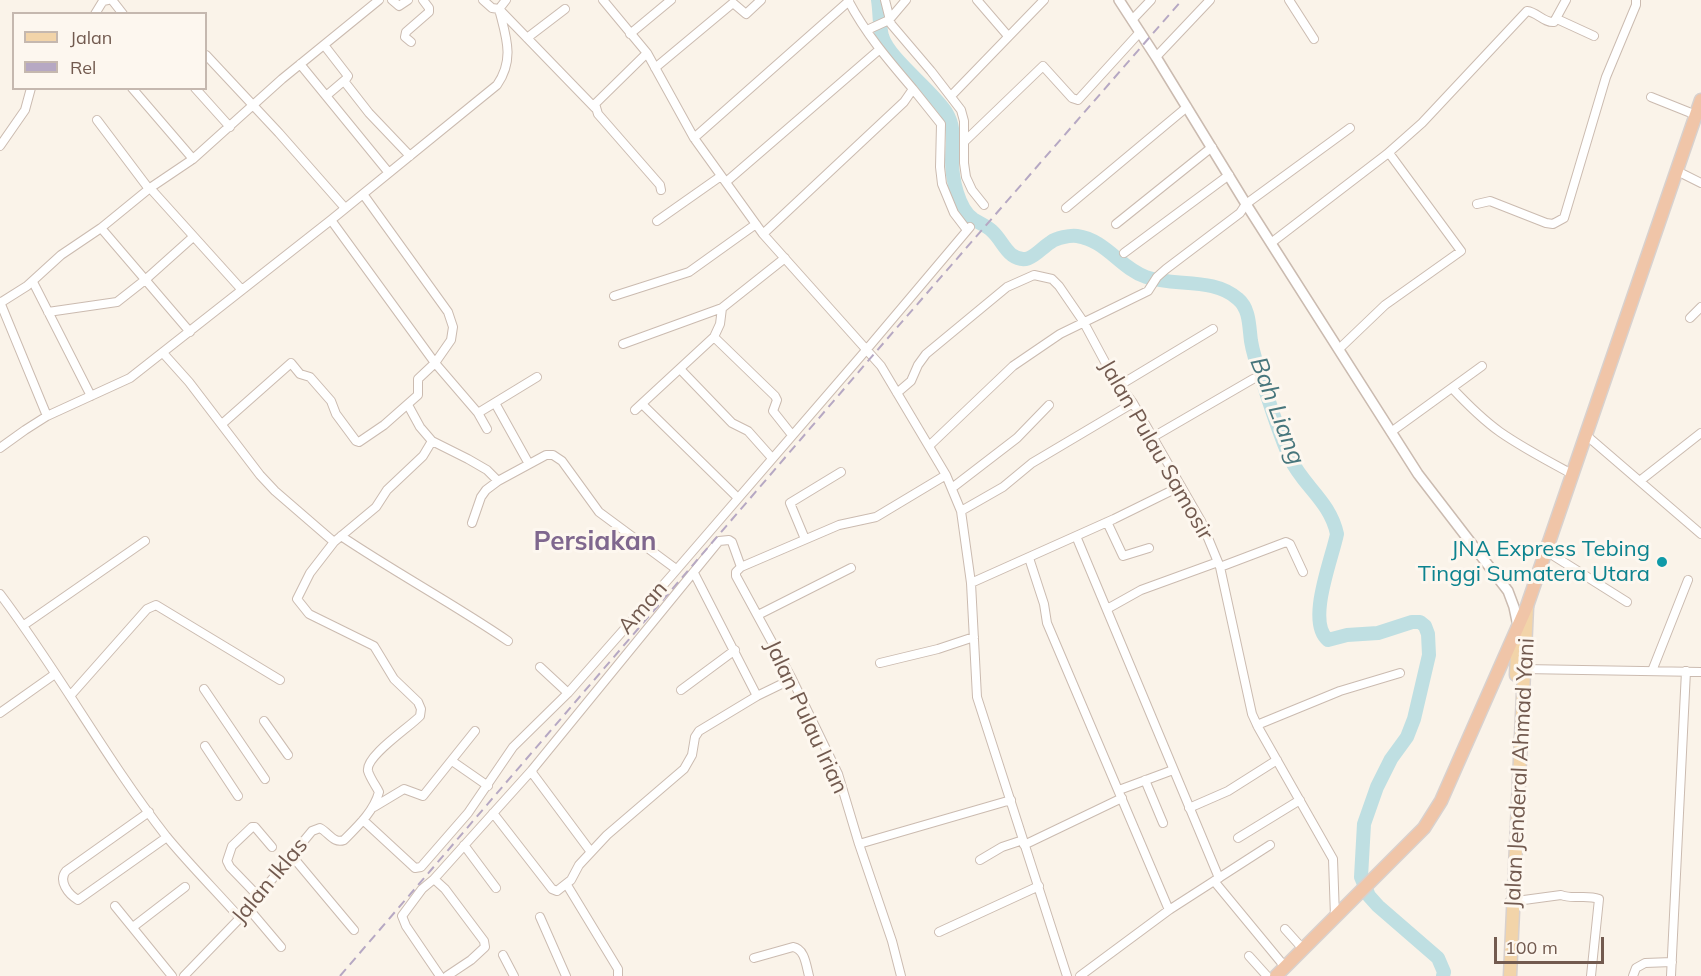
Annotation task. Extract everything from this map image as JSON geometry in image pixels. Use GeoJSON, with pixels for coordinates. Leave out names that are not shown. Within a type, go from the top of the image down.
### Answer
{"type":"FeatureCollection","features":[{"type":"Feature","properties":{"kind":"highway"},"geometry":{"type":"LineString","coordinates":[[1281,971],[1424,828],[1441,801],[1527,606],[1701,100]]}},
{"type":"Feature","properties":{"kind":"main road","name":"Jalan Jenderal Ahmad Yani"},"geometry":{"type":"LineString","coordinates":[[1508,976],[1521,669],[1527,606]]}},
{"type":"Feature","properties":{"kind":"main road","name":"Jalan Jenderal Ahmad Yani"},"geometry":{"type":"LineString","coordinates":[[1518,627],[1521,669]]}},
{"type":"Feature","properties":{"kind":"street"},"geometry":{"type":"LineString","coordinates":[[96,12],[103,1],[108,0]]}},
{"type":"Feature","properties":{"kind":"street"},"geometry":{"type":"LineString","coordinates":[[112,0],[121,12]]}},
{"type":"Feature","properties":{"kind":"street"},"geometry":{"type":"LineString","coordinates":[[47,416],[0,302],[33,282],[50,263],[101,228],[150,188],[193,159],[300,64],[379,0]]}},
{"type":"Feature","properties":{"kind":"street"},"geometry":{"type":"LineString","coordinates":[[392,0],[399,6],[408,0]]}},
{"type":"Feature","properties":{"kind":"street"},"geometry":{"type":"LineString","coordinates":[[411,42],[405,36],[406,32],[429,12],[423,0]]}},
{"type":"Feature","properties":{"kind":"street"},"geometry":{"type":"LineString","coordinates":[[483,0],[492,8],[499,9],[595,108],[660,185],[661,190]]}},
{"type":"Feature","properties":{"kind":"street"},"geometry":{"type":"LineString","coordinates":[[499,9],[506,0]]}},
{"type":"Feature","properties":{"kind":"street"},"geometry":{"type":"LineString","coordinates":[[603,0],[647,53],[694,138],[763,234],[881,366],[946,475],[961,510],[971,583],[977,697],[1067,976]]}},
{"type":"Feature","properties":{"kind":"street"},"geometry":{"type":"LineString","coordinates":[[630,34],[670,0]]}},
{"type":"Feature","properties":{"kind":"street"},"geometry":{"type":"LineString","coordinates":[[655,68],[733,3],[746,14],[761,0]]}},
{"type":"Feature","properties":{"kind":"street"},"geometry":{"type":"LineString","coordinates":[[885,0],[887,21],[961,110],[964,121],[966,177],[972,190],[984,205]]}},
{"type":"Feature","properties":{"kind":"street"},"geometry":{"type":"LineString","coordinates":[[869,29],[887,21],[906,0]]}},
{"type":"Feature","properties":{"kind":"street"},"geometry":{"type":"LineString","coordinates":[[977,0],[1008,36]]}},
{"type":"Feature","properties":{"kind":"street"},"geometry":{"type":"LineString","coordinates":[[951,96],[1044,0]]}},
{"type":"Feature","properties":{"kind":"street"},"geometry":{"type":"LineString","coordinates":[[1119,0],[1418,474],[1508,591],[1518,627]]}},
{"type":"Feature","properties":{"kind":"street"},"geometry":{"type":"LineString","coordinates":[[1132,20],[1151,0]]}},
{"type":"Feature","properties":{"kind":"street"},"geometry":{"type":"LineString","coordinates":[[1156,57],[1210,0]]}},
{"type":"Feature","properties":{"kind":"street"},"geometry":{"type":"LineString","coordinates":[[1289,0],[1314,39]]}},
{"type":"Feature","properties":{"kind":"street"},"geometry":{"type":"LineString","coordinates":[[1271,243],[1389,153],[1422,123],[1458,87],[1527,10],[1550,22],[1557,19],[1565,0]]}},
{"type":"Feature","properties":{"kind":"street"},"geometry":{"type":"LineString","coordinates":[[1477,204],[1490,201],[1552,224],[1564,218],[1606,77],[1636,5],[1636,0]]}},
{"type":"Feature","properties":{"kind":"street"},"geometry":{"type":"LineString","coordinates":[[694,138],[848,1],[856,15],[869,29],[888,62],[913,89],[904,102],[763,234]]}},
{"type":"Feature","properties":{"kind":"street"},"geometry":{"type":"LineString","coordinates":[[0,448],[47,416],[130,378],[331,220],[497,85],[505,74],[509,53],[499,9]]}},
{"type":"Feature","properties":{"kind":"street"},"geometry":{"type":"LineString","coordinates":[[527,38],[565,9]]}},
{"type":"Feature","properties":{"kind":"street"},"geometry":{"type":"LineString","coordinates":[[1557,19],[1594,36]]}},
{"type":"Feature","properties":{"kind":"street"},"geometry":{"type":"LineString","coordinates":[[965,141],[1043,66],[1072,98],[1078,100],[1140,32]]}},
{"type":"Feature","properties":{"kind":"street"},"geometry":{"type":"LineString","coordinates":[[324,45],[347,73],[346,79],[326,96]]}},
{"type":"Feature","properties":{"kind":"street"},"geometry":{"type":"LineString","coordinates":[[657,221],[724,179],[880,49]]}},
{"type":"Feature","properties":{"kind":"street"},"geometry":{"type":"LineString","coordinates":[[595,108],[595,104],[647,53]]}},
{"type":"Feature","properties":{"kind":"street"},"geometry":{"type":"LineString","coordinates":[[207,56],[345,208]]}},
{"type":"Feature","properties":{"kind":"street"},"geometry":{"type":"LineString","coordinates":[[300,64],[389,173]]}},
{"type":"Feature","properties":{"kind":"street"},"geometry":{"type":"LineString","coordinates":[[344,81],[369,113],[410,156]]}},
{"type":"Feature","properties":{"kind":"street","name":"Aman"},"geometry":{"type":"LineString","coordinates":[[363,820],[415,868],[421,867],[468,813],[513,747],[568,693],[867,349],[968,229],[954,213],[942,184],[941,124],[913,89]]}},
{"type":"Feature","properties":{"kind":"street"},"geometry":{"type":"LineString","coordinates":[[0,146],[25,110],[30,90]]}},
{"type":"Feature","properties":{"kind":"street"},"geometry":{"type":"LineString","coordinates":[[134,90],[193,159]]}},
{"type":"Feature","properties":{"kind":"street"},"geometry":{"type":"LineString","coordinates":[[197,90],[230,127]]}},
{"type":"Feature","properties":{"kind":"street"},"geometry":{"type":"LineString","coordinates":[[1651,97],[1696,115]]}},
{"type":"Feature","properties":{"kind":"street"},"geometry":{"type":"LineString","coordinates":[[1066,208],[1187,107]]}},
{"type":"Feature","properties":{"kind":"street"},"geometry":{"type":"LineString","coordinates":[[97,120],[150,188],[242,290]]}},
{"type":"Feature","properties":{"kind":"street"},"geometry":{"type":"LineString","coordinates":[[929,446],[1013,366],[1060,333],[1148,291],[1157,278],[1240,213],[1246,204],[1350,128]]}},
{"type":"Feature","properties":{"kind":"street"},"geometry":{"type":"LineString","coordinates":[[1116,224],[1212,147]]}},
{"type":"Feature","properties":{"kind":"street"},"geometry":{"type":"LineString","coordinates":[[1339,349],[1385,305],[1461,251],[1389,153]]}},
{"type":"Feature","properties":{"kind":"street"},"geometry":{"type":"LineString","coordinates":[[1677,171],[1701,183]]}},
{"type":"Feature","properties":{"kind":"street"},"geometry":{"type":"LineString","coordinates":[[1124,253],[1229,176]]}},
{"type":"Feature","properties":{"kind":"street"},"geometry":{"type":"LineString","coordinates":[[222,424],[291,363],[300,374],[310,377],[331,401],[342,423],[359,442],[408,405],[419,393],[418,379],[435,363],[451,340],[453,332],[448,312],[363,194]]}},
{"type":"Feature","properties":{"kind":"street"},"geometry":{"type":"LineString","coordinates":[[331,220],[435,363],[478,414],[487,429]]}},
{"type":"Feature","properties":{"kind":"street"},"geometry":{"type":"LineString","coordinates":[[614,296],[689,272],[756,224]]}},
{"type":"Feature","properties":{"kind":"street"},"geometry":{"type":"LineString","coordinates":[[101,228],[190,332]]}},
{"type":"Feature","properties":{"kind":"street"},"geometry":{"type":"LineString","coordinates":[[48,312],[117,302],[146,280],[193,237]]}},
{"type":"Feature","properties":{"kind":"street"},"geometry":{"type":"LineString","coordinates":[[623,344],[722,308],[785,258]]}},
{"type":"Feature","properties":{"kind":"street","name":"Jalan Pulau Samosir"},"geometry":{"type":"LineString","coordinates":[[897,393],[910,381],[926,354],[1007,287],[1034,275],[1052,279],[1059,286],[1083,321],[1112,375],[1133,403],[1201,521],[1219,565],[1252,714],[1333,859],[1335,917]]}},
{"type":"Feature","properties":{"kind":"street"},"geometry":{"type":"LineString","coordinates":[[33,282],[92,396]]}},
{"type":"Feature","properties":{"kind":"street"},"geometry":{"type":"LineString","coordinates":[[1690,318],[1701,307]]}},
{"type":"Feature","properties":{"kind":"street"},"geometry":{"type":"LineString","coordinates":[[635,410],[714,337],[720,324],[722,308]]}},
{"type":"Feature","properties":{"kind":"street"},"geometry":{"type":"LineString","coordinates":[[1120,385],[1213,329]]}},
{"type":"Feature","properties":{"kind":"street"},"geometry":{"type":"LineString","coordinates":[[714,337],[775,396],[777,400],[773,411],[792,435]]}},
{"type":"Feature","properties":{"kind":"street"},"geometry":{"type":"LineString","coordinates":[[164,352],[275,491],[338,539],[371,556],[508,641]]}},
{"type":"Feature","properties":{"kind":"street"},"geometry":{"type":"LineString","coordinates":[[1391,432],[1482,366]]}},
{"type":"Feature","properties":{"kind":"street"},"geometry":{"type":"LineString","coordinates":[[680,369],[732,423],[748,431],[772,459]]}},
{"type":"Feature","properties":{"kind":"street"},"geometry":{"type":"LineString","coordinates":[[478,414],[537,377]]}},
{"type":"Feature","properties":{"kind":"street"},"geometry":{"type":"LineString","coordinates":[[1153,437],[1253,379]]}},
{"type":"Feature","properties":{"kind":"street"},"geometry":{"type":"LineString","coordinates":[[1452,388],[1477,414],[1498,431],[1572,474]]}},
{"type":"Feature","properties":{"kind":"street"},"geometry":{"type":"LineString","coordinates":[[495,402],[529,464]]}},
{"type":"Feature","properties":{"kind":"street"},"geometry":{"type":"LineString","coordinates":[[961,510],[1003,488],[1032,463],[1133,403]]}},
{"type":"Feature","properties":{"kind":"street"},"geometry":{"type":"LineString","coordinates":[[642,404],[738,498]]}},
{"type":"Feature","properties":{"kind":"street"},"geometry":{"type":"LineString","coordinates":[[408,405],[420,427],[432,441],[487,470],[498,480]]}},
{"type":"Feature","properties":{"kind":"street"},"geometry":{"type":"LineString","coordinates":[[952,488],[1017,438],[1049,405]]}},
{"type":"Feature","properties":{"kind":"street"},"geometry":{"type":"LineString","coordinates":[[1641,480],[1701,433]]}},
{"type":"Feature","properties":{"kind":"street"},"geometry":{"type":"LineString","coordinates":[[1586,435],[1701,534]]}},
{"type":"Feature","properties":{"kind":"street"},"geometry":{"type":"LineString","coordinates":[[373,808],[379,792],[368,766],[378,752],[415,722],[420,716],[421,709],[418,702],[394,679],[374,646],[309,614],[297,599],[310,573],[338,539],[376,507],[387,490],[423,456],[432,441]]}},
{"type":"Feature","properties":{"kind":"street"},"geometry":{"type":"LineString","coordinates":[[472,523],[481,497],[486,490],[498,480],[546,455],[559,458],[599,512],[676,569]]}},
{"type":"Feature","properties":{"kind":"street"},"geometry":{"type":"LineString","coordinates":[[805,539],[790,503],[841,472]]}},
{"type":"Feature","properties":{"kind":"street"},"geometry":{"type":"LineString","coordinates":[[440,976],[403,920],[403,911],[532,770],[719,542],[724,539],[732,542],[741,567],[839,525],[876,517],[946,475]]}},
{"type":"Feature","properties":{"kind":"street"},"geometry":{"type":"LineString","coordinates":[[971,583],[1181,486]]}},
{"type":"Feature","properties":{"kind":"street"},"geometry":{"type":"LineString","coordinates":[[1107,522],[1123,556],[1149,548]]}},
{"type":"Feature","properties":{"kind":"street"},"geometry":{"type":"LineString","coordinates":[[1076,536],[1189,808],[1216,879],[1281,971]]}},
{"type":"Feature","properties":{"kind":"street"},"geometry":{"type":"LineString","coordinates":[[24,625],[145,541]]}},
{"type":"Feature","properties":{"kind":"street"},"geometry":{"type":"LineString","coordinates":[[1107,609],[1141,590],[1286,542],[1290,544],[1302,572]]}},
{"type":"Feature","properties":{"kind":"street"},"geometry":{"type":"LineString","coordinates":[[1546,552],[1627,602]]}},
{"type":"Feature","properties":{"kind":"street"},"geometry":{"type":"LineString","coordinates":[[1029,558],[1044,604],[1047,622],[1169,910]]}},
{"type":"Feature","properties":{"kind":"street","name":"Jalan Pulau Irian"},"geometry":{"type":"LineString","coordinates":[[741,567],[736,572],[736,576],[792,679],[838,774],[892,941],[901,976]]}},
{"type":"Feature","properties":{"kind":"street"},"geometry":{"type":"LineString","coordinates":[[758,615],[851,568]]}},
{"type":"Feature","properties":{"kind":"street"},"geometry":{"type":"LineString","coordinates":[[694,573],[757,696]]}},
{"type":"Feature","properties":{"kind":"street"},"geometry":{"type":"LineString","coordinates":[[1652,671],[1688,580]]}},
{"type":"Feature","properties":{"kind":"street"},"geometry":{"type":"LineString","coordinates":[[1508,591],[1518,596],[1527,606]]}},
{"type":"Feature","properties":{"kind":"street"},"geometry":{"type":"LineString","coordinates":[[0,594],[24,625],[167,837],[240,918]]}},
{"type":"Feature","properties":{"kind":"street"},"geometry":{"type":"LineString","coordinates":[[70,696],[147,609],[156,605],[280,680]]}},
{"type":"Feature","properties":{"kind":"street"},"geometry":{"type":"LineString","coordinates":[[880,663],[938,650],[974,636]]}},
{"type":"Feature","properties":{"kind":"street"},"geometry":{"type":"LineString","coordinates":[[681,690],[735,650]]}},
{"type":"Feature","properties":{"kind":"street"},"geometry":{"type":"LineString","coordinates":[[540,667],[568,693]]}},
{"type":"Feature","properties":{"kind":"street"},"geometry":{"type":"LineString","coordinates":[[1521,669],[1701,672]]}},
{"type":"Feature","properties":{"kind":"street"},"geometry":{"type":"LineString","coordinates":[[1671,976],[1686,671]]}},
{"type":"Feature","properties":{"kind":"street"},"geometry":{"type":"LineString","coordinates":[[0,713],[56,674]]}},
{"type":"Feature","properties":{"kind":"street"},"geometry":{"type":"LineString","coordinates":[[1257,725],[1340,691],[1400,674]]}},
{"type":"Feature","properties":{"kind":"street"},"geometry":{"type":"LineString","coordinates":[[493,813],[552,889],[556,891],[567,885],[579,865],[607,835],[684,769],[692,754],[695,737],[699,731],[757,696],[792,679]]}},
{"type":"Feature","properties":{"kind":"street"},"geometry":{"type":"LineString","coordinates":[[204,688],[265,779]]}},
{"type":"Feature","properties":{"kind":"street"},"geometry":{"type":"LineString","coordinates":[[264,720],[288,755]]}},
{"type":"Feature","properties":{"kind":"street"},"geometry":{"type":"LineString","coordinates":[[363,820],[373,808],[404,789],[423,796],[475,731]]}},
{"type":"Feature","properties":{"kind":"street"},"geometry":{"type":"LineString","coordinates":[[205,746],[238,796]]}},
{"type":"Feature","properties":{"kind":"street"},"geometry":{"type":"LineString","coordinates":[[1189,808],[1228,791],[1277,760]]}},
{"type":"Feature","properties":{"kind":"street"},"geometry":{"type":"LineString","coordinates":[[452,761],[488,786]]}},
{"type":"Feature","properties":{"kind":"street"},"geometry":{"type":"LineString","coordinates":[[532,770],[591,852]]}},
{"type":"Feature","properties":{"kind":"street"},"geometry":{"type":"LineString","coordinates":[[980,860],[1002,847],[1024,842],[1145,780],[1173,770]]}},
{"type":"Feature","properties":{"kind":"street"},"geometry":{"type":"LineString","coordinates":[[1145,780],[1163,823]]}},
{"type":"Feature","properties":{"kind":"street"},"geometry":{"type":"LineString","coordinates":[[859,844],[1011,800]]}},
{"type":"Feature","properties":{"kind":"street"},"geometry":{"type":"LineString","coordinates":[[1238,838],[1300,800]]}},
{"type":"Feature","properties":{"kind":"street"},"geometry":{"type":"LineString","coordinates":[[149,812],[66,871],[62,881],[68,891],[78,900],[167,837]]}},
{"type":"Feature","properties":{"kind":"street","name":"Jalan Iklas"},"geometry":{"type":"LineString","coordinates":[[184,976],[240,918],[312,831],[320,828],[340,841],[344,840],[363,820]]}},
{"type":"Feature","properties":{"kind":"street"},"geometry":{"type":"LineString","coordinates":[[258,896],[227,861],[232,846],[252,827],[255,827],[272,847]]}},
{"type":"Feature","properties":{"kind":"street"},"geometry":{"type":"LineString","coordinates":[[1080,976],[1169,910],[1270,844]]}},
{"type":"Feature","properties":{"kind":"street"},"geometry":{"type":"LineString","coordinates":[[464,846],[496,888]]}},
{"type":"Feature","properties":{"kind":"street"},"geometry":{"type":"LineString","coordinates":[[292,856],[354,930]]}},
{"type":"Feature","properties":{"kind":"street"},"geometry":{"type":"LineString","coordinates":[[434,879],[445,889],[484,941],[485,947],[471,960],[447,976]]}},
{"type":"Feature","properties":{"kind":"street"},"geometry":{"type":"LineString","coordinates":[[567,885],[618,969],[618,976]]}},
{"type":"Feature","properties":{"kind":"street"},"geometry":{"type":"LineString","coordinates":[[939,932],[1039,886]]}},
{"type":"Feature","properties":{"kind":"street"},"geometry":{"type":"LineString","coordinates":[[133,927],[185,887]]}},
{"type":"Feature","properties":{"kind":"street"},"geometry":{"type":"LineString","coordinates":[[1511,902],[1561,895],[1568,898],[1584,896],[1599,899],[1591,976]]}},
{"type":"Feature","properties":{"kind":"street"},"geometry":{"type":"LineString","coordinates":[[115,906],[172,976]]}},
{"type":"Feature","properties":{"kind":"street"},"geometry":{"type":"LineString","coordinates":[[248,908],[281,947]]}},
{"type":"Feature","properties":{"kind":"street"},"geometry":{"type":"LineString","coordinates":[[540,917],[566,976]]}},
{"type":"Feature","properties":{"kind":"street"},"geometry":{"type":"LineString","coordinates":[[1285,929],[1303,949]]}},
{"type":"Feature","properties":{"kind":"street"},"geometry":{"type":"LineString","coordinates":[[754,958],[793,947],[798,948],[802,952],[809,976]]}},
{"type":"Feature","properties":{"kind":"street"},"geometry":{"type":"LineString","coordinates":[[502,955],[514,976]]}},
{"type":"Feature","properties":{"kind":"street"},"geometry":{"type":"LineString","coordinates":[[1249,956],[1267,976]]}},
{"type":"Feature","properties":{"kind":"street"},"geometry":{"type":"LineString","coordinates":[[1633,976],[1636,968],[1645,963],[1672,963]]}},
{"type":"Feature","properties":{"kind":"waterway","name":"Bah Liang"},"geometry":{"type":"LineString","coordinates":[[878,0],[881,32],[886,45],[939,103],[949,118],[953,136],[953,176],[963,208],[973,219],[992,231],[1012,255],[1023,259],[1028,258],[1053,241],[1063,237],[1077,236],[1105,248],[1128,267],[1146,277],[1218,288],[1238,299],[1245,308],[1255,359],[1286,449],[1295,468],[1329,512],[1337,534],[1322,590],[1319,619],[1322,631],[1328,640],[1347,635],[1378,633],[1412,622],[1420,622],[1425,626],[1428,634],[1429,655],[1414,719],[1407,737],[1391,759],[1377,787],[1364,824],[1361,877],[1369,896],[1378,906],[1438,958],[1444,972],[1443,976]]}},
{"type":"Feature","properties":{"kind":"railway"},"geometry":{"type":"LineString","coordinates":[[340,976],[874,354],[1182,0]]}},
{"type":"Feature","properties":{"kind":"place","name":"JNA Express Tebing Tinggi Sumatera Utara"},"geometry":{"type":"Point","coordinates":[1662,562]}},
{"type":"Feature","properties":{"kind":"district","name":"Persiakan"},"geometry":{"type":"Point","coordinates":[595,542]}}]}
